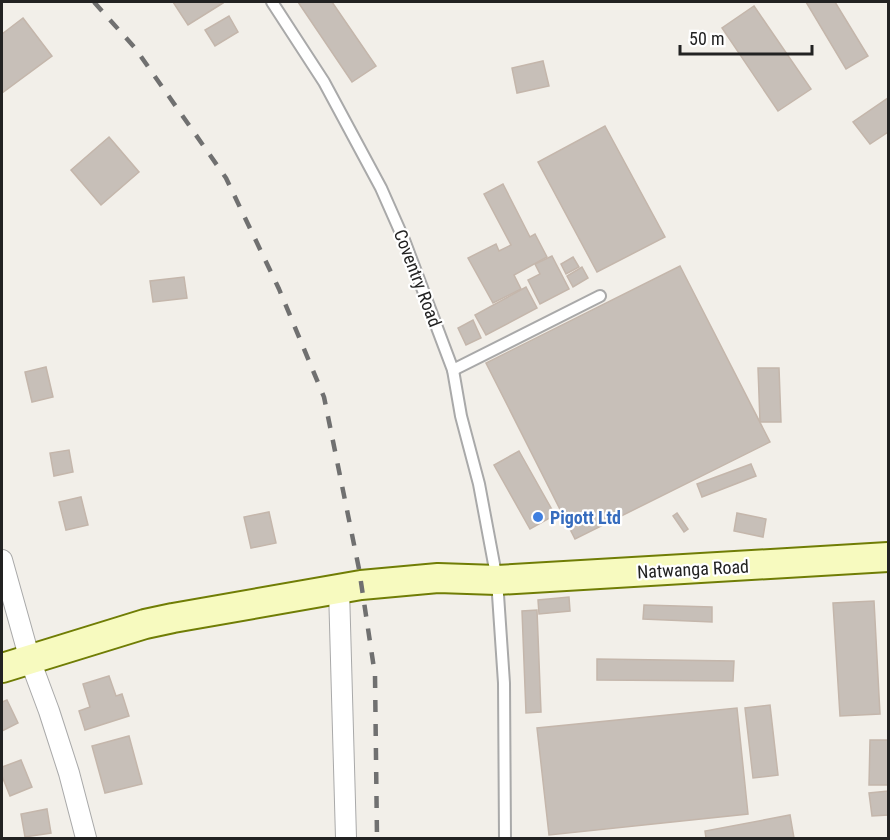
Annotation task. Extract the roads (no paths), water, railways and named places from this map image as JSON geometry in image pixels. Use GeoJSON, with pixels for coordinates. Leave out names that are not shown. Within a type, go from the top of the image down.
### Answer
{"type":"FeatureCollection","features":[{"type":"Feature","properties":{"kind":"street","name":"Natwanga Road"},"geometry":{"type":"LineString","coordinates":[[2,668],[146,624],[361,585],[438,578],[497,580],[888,557]]}},
{"type":"Feature","properties":{"kind":"street"},"geometry":{"type":"LineString","coordinates":[[2,560],[30,660],[50,711],[69,773],[86,838]]}},
{"type":"Feature","properties":{"kind":"street"},"geometry":{"type":"LineString","coordinates":[[339,589],[346,838]]}},
{"type":"Feature","properties":{"kind":"lane","name":"Coventry Road"},"geometry":{"type":"LineString","coordinates":[[272,2],[324,82],[381,188],[404,240],[453,370],[461,416],[479,484],[497,580],[504,683],[505,838]]}},
{"type":"Feature","properties":{"kind":"lane"},"geometry":{"type":"LineString","coordinates":[[453,370],[600,296]]}},
{"type":"Feature","properties":{"kind":"railway"},"geometry":{"type":"LineString","coordinates":[[94,2],[135,48],[226,178],[279,289],[324,397],[359,569],[375,675],[377,838]]}},
{"type":"Feature","properties":{"kind":"place","name":"Pigott Ltd"},"geometry":{"type":"Point","coordinates":[538,517]}}]}
